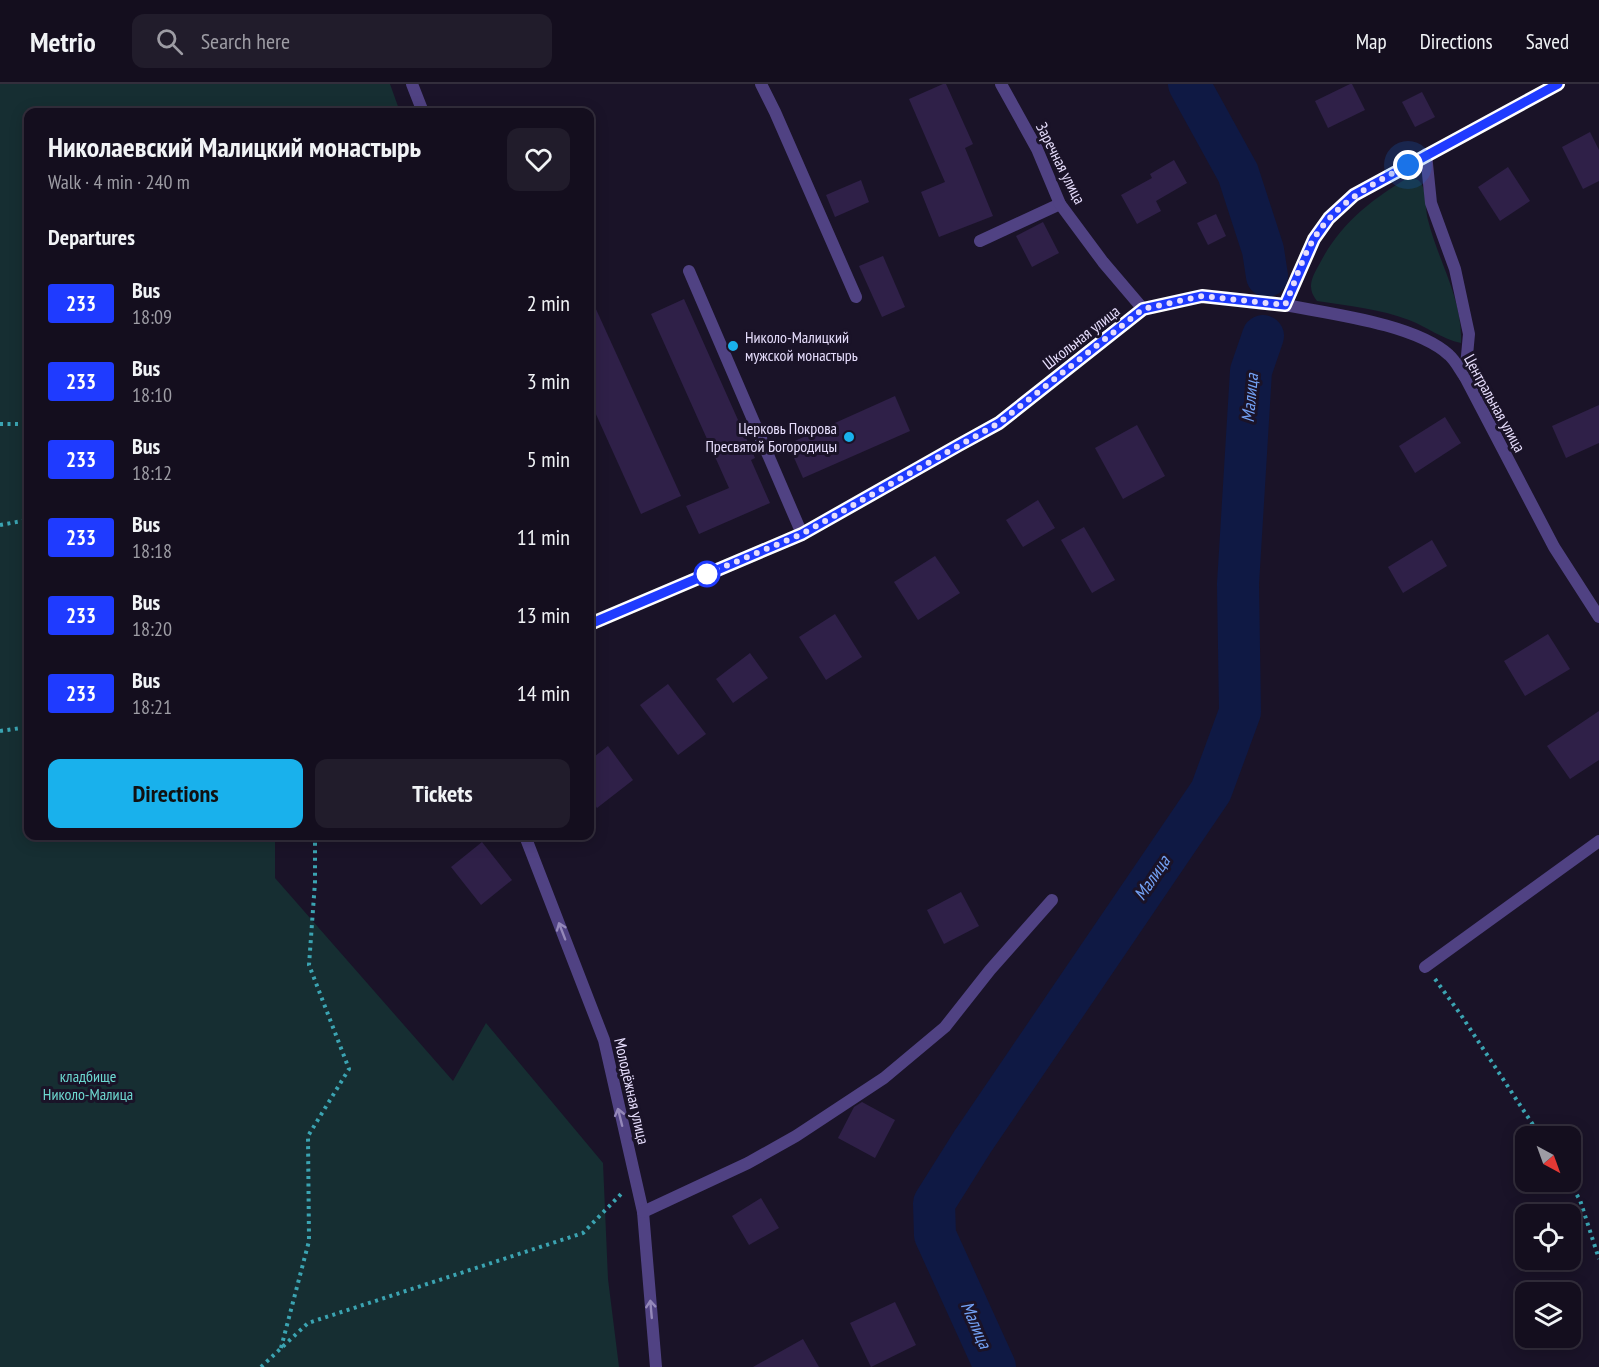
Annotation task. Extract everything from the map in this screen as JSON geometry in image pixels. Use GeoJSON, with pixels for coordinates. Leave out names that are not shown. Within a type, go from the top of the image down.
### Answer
{"type":"FeatureCollection","features":[{"type":"Feature","properties":{"kind":"street"},"geometry":{"type":"LineString","coordinates":[[412,84],[421,108]]}},
{"type":"Feature","properties":{"kind":"street"},"geometry":{"type":"LineString","coordinates":[[761,84],[856,297]]}},
{"type":"Feature","properties":{"kind":"street","name":"Заречная улица"},"geometry":{"type":"LineString","coordinates":[[1001,84],[1037,149],[1060,204],[1102,262],[1143,309]]}},
{"type":"Feature","properties":{"kind":"street"},"geometry":{"type":"LineString","coordinates":[[1285,305],[1314,239],[1329,218],[1354,195],[1558,84]]}},
{"type":"Feature","properties":{"kind":"street"},"geometry":{"type":"LineString","coordinates":[[1426,154],[1431,203],[1455,269],[1469,334],[1465,377]]}},
{"type":"Feature","properties":{"kind":"street"},"geometry":{"type":"LineString","coordinates":[[980,241],[1060,204]]}},
{"type":"Feature","properties":{"kind":"street"},"geometry":{"type":"LineString","coordinates":[[689,271],[802,534]]}},
{"type":"Feature","properties":{"kind":"street","name":"Школьная улица"},"geometry":{"type":"LineString","coordinates":[[594,622],[802,534],[999,423],[1143,309],[1202,296],[1285,305]]}},
{"type":"Feature","properties":{"kind":"street","name":"Центральная улица"},"geometry":{"type":"LineString","coordinates":[[1285,305],[1388,326],[1417,335],[1449,355],[1465,377],[1554,547],[1599,618]]}},
{"type":"Feature","properties":{"kind":"street","name":"Молодёжная улица"},"geometry":{"type":"LineString","coordinates":[[527,840],[604,1040],[643,1212],[656,1367]]}},
{"type":"Feature","properties":{"kind":"street"},"geometry":{"type":"LineString","coordinates":[[1425,967],[1599,841]]}},
{"type":"Feature","properties":{"kind":"street"},"geometry":{"type":"LineString","coordinates":[[643,1212],[748,1163],[796,1136],[884,1078],[945,1027],[990,970],[1052,900]]}},
{"type":"Feature","properties":{"kind":"path"},"geometry":{"type":"LineString","coordinates":[[0,424],[24,424]]}},
{"type":"Feature","properties":{"kind":"path"},"geometry":{"type":"LineString","coordinates":[[0,525],[24,521]]}},
{"type":"Feature","properties":{"kind":"path"},"geometry":{"type":"LineString","coordinates":[[0,731],[24,728]]}},
{"type":"Feature","properties":{"kind":"path"},"geometry":{"type":"LineString","coordinates":[[281,1348],[309,1241],[308,1136],[349,1070],[309,965],[315,882],[315,840]]}},
{"type":"Feature","properties":{"kind":"path"},"geometry":{"type":"LineString","coordinates":[[1425,967],[1461,1015],[1534,1126]]}},
{"type":"Feature","properties":{"kind":"path"},"geometry":{"type":"LineString","coordinates":[[261,1367],[308,1323],[583,1233],[635,1179]]}},
{"type":"Feature","properties":{"kind":"path"},"geometry":{"type":"LineString","coordinates":[[1575,1192],[1580,1200],[1599,1259]]}},
{"type":"Feature","properties":{"kind":"green space","name":"кладбище Николо-Малица"},"geometry":{"type":"Polygon","coordinates":[[[0,84],[390,84],[399,108],[24,108],[24,840],[275,840],[275,878],[453,1081],[486,1023],[603,1163],[608,1279],[619,1367],[0,1367],[0,84]]]}},
{"type":"Feature","properties":{"kind":"green space"},"geometry":{"type":"Polygon","coordinates":[[[1409,177],[1419,181],[1423,187],[1432,235],[1458,311],[1461,343],[1447,339],[1398,316],[1317,301],[1312,292],[1311,282],[1315,273],[1328,249],[1347,224],[1382,194],[1409,177]]]}},
{"type":"Feature","properties":{"kind":"building"},"geometry":{"type":"Polygon","coordinates":[[[946,84],[973,144],[965,148],[993,216],[939,237],[921,192],[945,182],[909,99],[946,84]]]}},
{"type":"Feature","properties":{"kind":"building"},"geometry":{"type":"Polygon","coordinates":[[[1350,84],[1365,110],[1328,128],[1315,101],[1350,84]]]}},
{"type":"Feature","properties":{"kind":"building"},"geometry":{"type":"Polygon","coordinates":[[[1422,92],[1435,117],[1415,127],[1402,102],[1422,92]]]}},
{"type":"Feature","properties":{"kind":"building"},"geometry":{"type":"Polygon","coordinates":[[[1590,132],[1599,150],[1599,181],[1583,189],[1562,147],[1590,132]]]}},
{"type":"Feature","properties":{"kind":"building"},"geometry":{"type":"Polygon","coordinates":[[[1174,160],[1187,183],[1156,201],[1161,211],[1137,224],[1121,195],[1152,178],[1150,174],[1174,160]]]}},
{"type":"Feature","properties":{"kind":"building"},"geometry":{"type":"Polygon","coordinates":[[[1508,167],[1530,201],[1500,221],[1478,187],[1508,167]]]}},
{"type":"Feature","properties":{"kind":"building"},"geometry":{"type":"Polygon","coordinates":[[[861,180],[869,202],[835,217],[826,195],[861,180]]]}},
{"type":"Feature","properties":{"kind":"building"},"geometry":{"type":"Polygon","coordinates":[[[1216,214],[1226,236],[1208,245],[1197,223],[1216,214]]]}},
{"type":"Feature","properties":{"kind":"building"},"geometry":{"type":"Polygon","coordinates":[[[1043,222],[1059,253],[1032,267],[1016,236],[1043,222]]]}},
{"type":"Feature","properties":{"kind":"building"},"geometry":{"type":"Polygon","coordinates":[[[883,256],[905,307],[882,317],[859,266],[883,256]]]}},
{"type":"Feature","properties":{"kind":"building"},"geometry":{"type":"Polygon","coordinates":[[[684,299],[755,458],[751,460],[770,503],[699,534],[686,506],[729,488],[651,314],[684,299]]]}},
{"type":"Feature","properties":{"kind":"building"},"geometry":{"type":"Polygon","coordinates":[[[594,305],[681,496],[641,514],[594,410],[594,305]]]}},
{"type":"Feature","properties":{"kind":"building","name":"Церковь Покрова Пресвятой Богородицы"},"geometry":{"type":"Polygon","coordinates":[[[895,396],[910,431],[803,478],[788,444],[895,396]]]}},
{"type":"Feature","properties":{"kind":"building"},"geometry":{"type":"Polygon","coordinates":[[[1599,405],[1599,443],[1566,458],[1552,426],[1599,405]]]}},
{"type":"Feature","properties":{"kind":"building"},"geometry":{"type":"Polygon","coordinates":[[[1445,417],[1461,443],[1415,473],[1399,446],[1445,417]]]}},
{"type":"Feature","properties":{"kind":"building"},"geometry":{"type":"Polygon","coordinates":[[[1137,425],[1165,476],[1123,499],[1095,448],[1137,425]]]}},
{"type":"Feature","properties":{"kind":"building"},"geometry":{"type":"Polygon","coordinates":[[[1038,500],[1055,528],[1023,547],[1006,520],[1038,500]]]}},
{"type":"Feature","properties":{"kind":"building"},"geometry":{"type":"Polygon","coordinates":[[[1084,527],[1115,580],[1092,593],[1061,540],[1084,527]]]}},
{"type":"Feature","properties":{"kind":"building"},"geometry":{"type":"Polygon","coordinates":[[[1432,540],[1447,566],[1403,593],[1388,567],[1432,540]]]}},
{"type":"Feature","properties":{"kind":"building"},"geometry":{"type":"Polygon","coordinates":[[[935,556],[960,593],[918,620],[894,582],[935,556]]]}},
{"type":"Feature","properties":{"kind":"building"},"geometry":{"type":"Polygon","coordinates":[[[835,614],[862,657],[826,680],[799,637],[835,614]]]}},
{"type":"Feature","properties":{"kind":"building"},"geometry":{"type":"Polygon","coordinates":[[[1548,634],[1570,669],[1525,696],[1504,661],[1548,634]]]}},
{"type":"Feature","properties":{"kind":"building"},"geometry":{"type":"Polygon","coordinates":[[[750,653],[768,678],[733,703],[716,679],[750,653]]]}},
{"type":"Feature","properties":{"kind":"building"},"geometry":{"type":"Polygon","coordinates":[[[668,684],[706,734],[678,755],[640,705],[668,684]]]}},
{"type":"Feature","properties":{"kind":"building"},"geometry":{"type":"Polygon","coordinates":[[[1599,711],[1599,760],[1570,779],[1547,746],[1599,711]]]}},
{"type":"Feature","properties":{"kind":"building"},"geometry":{"type":"Polygon","coordinates":[[[608,746],[633,780],[597,808],[594,804],[594,757],[608,746]]]}},
{"type":"Feature","properties":{"kind":"building"},"geometry":{"type":"Polygon","coordinates":[[[482,842],[512,880],[481,905],[451,867],[482,842]]]}},
{"type":"Feature","properties":{"kind":"building"},"geometry":{"type":"Polygon","coordinates":[[[961,892],[979,926],[944,944],[927,910],[961,892]]]}},
{"type":"Feature","properties":{"kind":"building"},"geometry":{"type":"Polygon","coordinates":[[[862,1102],[895,1120],[875,1158],[838,1138],[854,1107],[862,1102]]]}},
{"type":"Feature","properties":{"kind":"building"},"geometry":{"type":"Polygon","coordinates":[[[761,1198],[779,1228],[749,1245],[732,1216],[761,1198]]]}},
{"type":"Feature","properties":{"kind":"building"},"geometry":{"type":"Polygon","coordinates":[[[895,1302],[916,1345],[871,1367],[850,1323],[895,1302]]]}},
{"type":"Feature","properties":{"kind":"building"},"geometry":{"type":"Polygon","coordinates":[[[803,1339],[819,1367],[753,1367],[803,1339]]]}},
{"type":"Feature","properties":{"kind":"waterway","name":"Малица"},"geometry":{"type":"LineString","coordinates":[[1189,84],[1238,173],[1263,250],[1267,276]]}},
{"type":"Feature","properties":{"kind":"waterway","name":"Малица"},"geometry":{"type":"LineString","coordinates":[[995,1367],[935,1235],[934,1203],[973,1141],[1211,791],[1240,712],[1238,584],[1251,371],[1263,336]]}},
{"type":"Feature","properties":{"kind":"bus line","name":"233"},"geometry":{"type":"LineString","coordinates":[[594,622],[802,534],[999,423],[1143,309],[1202,296],[1285,305],[1314,239],[1329,218],[1354,195],[1558,84]]}},
{"type":"Feature","properties":{"kind":"place","name":"Николо-Малицкий мужской монастырь"},"geometry":{"type":"Point","coordinates":[733,346]}},
{"type":"Feature","properties":{"kind":"place","name":"Церковь Покрова Пресвятой Богородицы"},"geometry":{"type":"Point","coordinates":[849,437]}},
{"type":"Feature","properties":{"kind":"route"},"geometry":{"type":"LineString","coordinates":[[707,574],[802,534],[999,423],[1143,309],[1202,296],[1285,305],[1314,239],[1329,218],[1354,195],[1408,165]]}}]}
